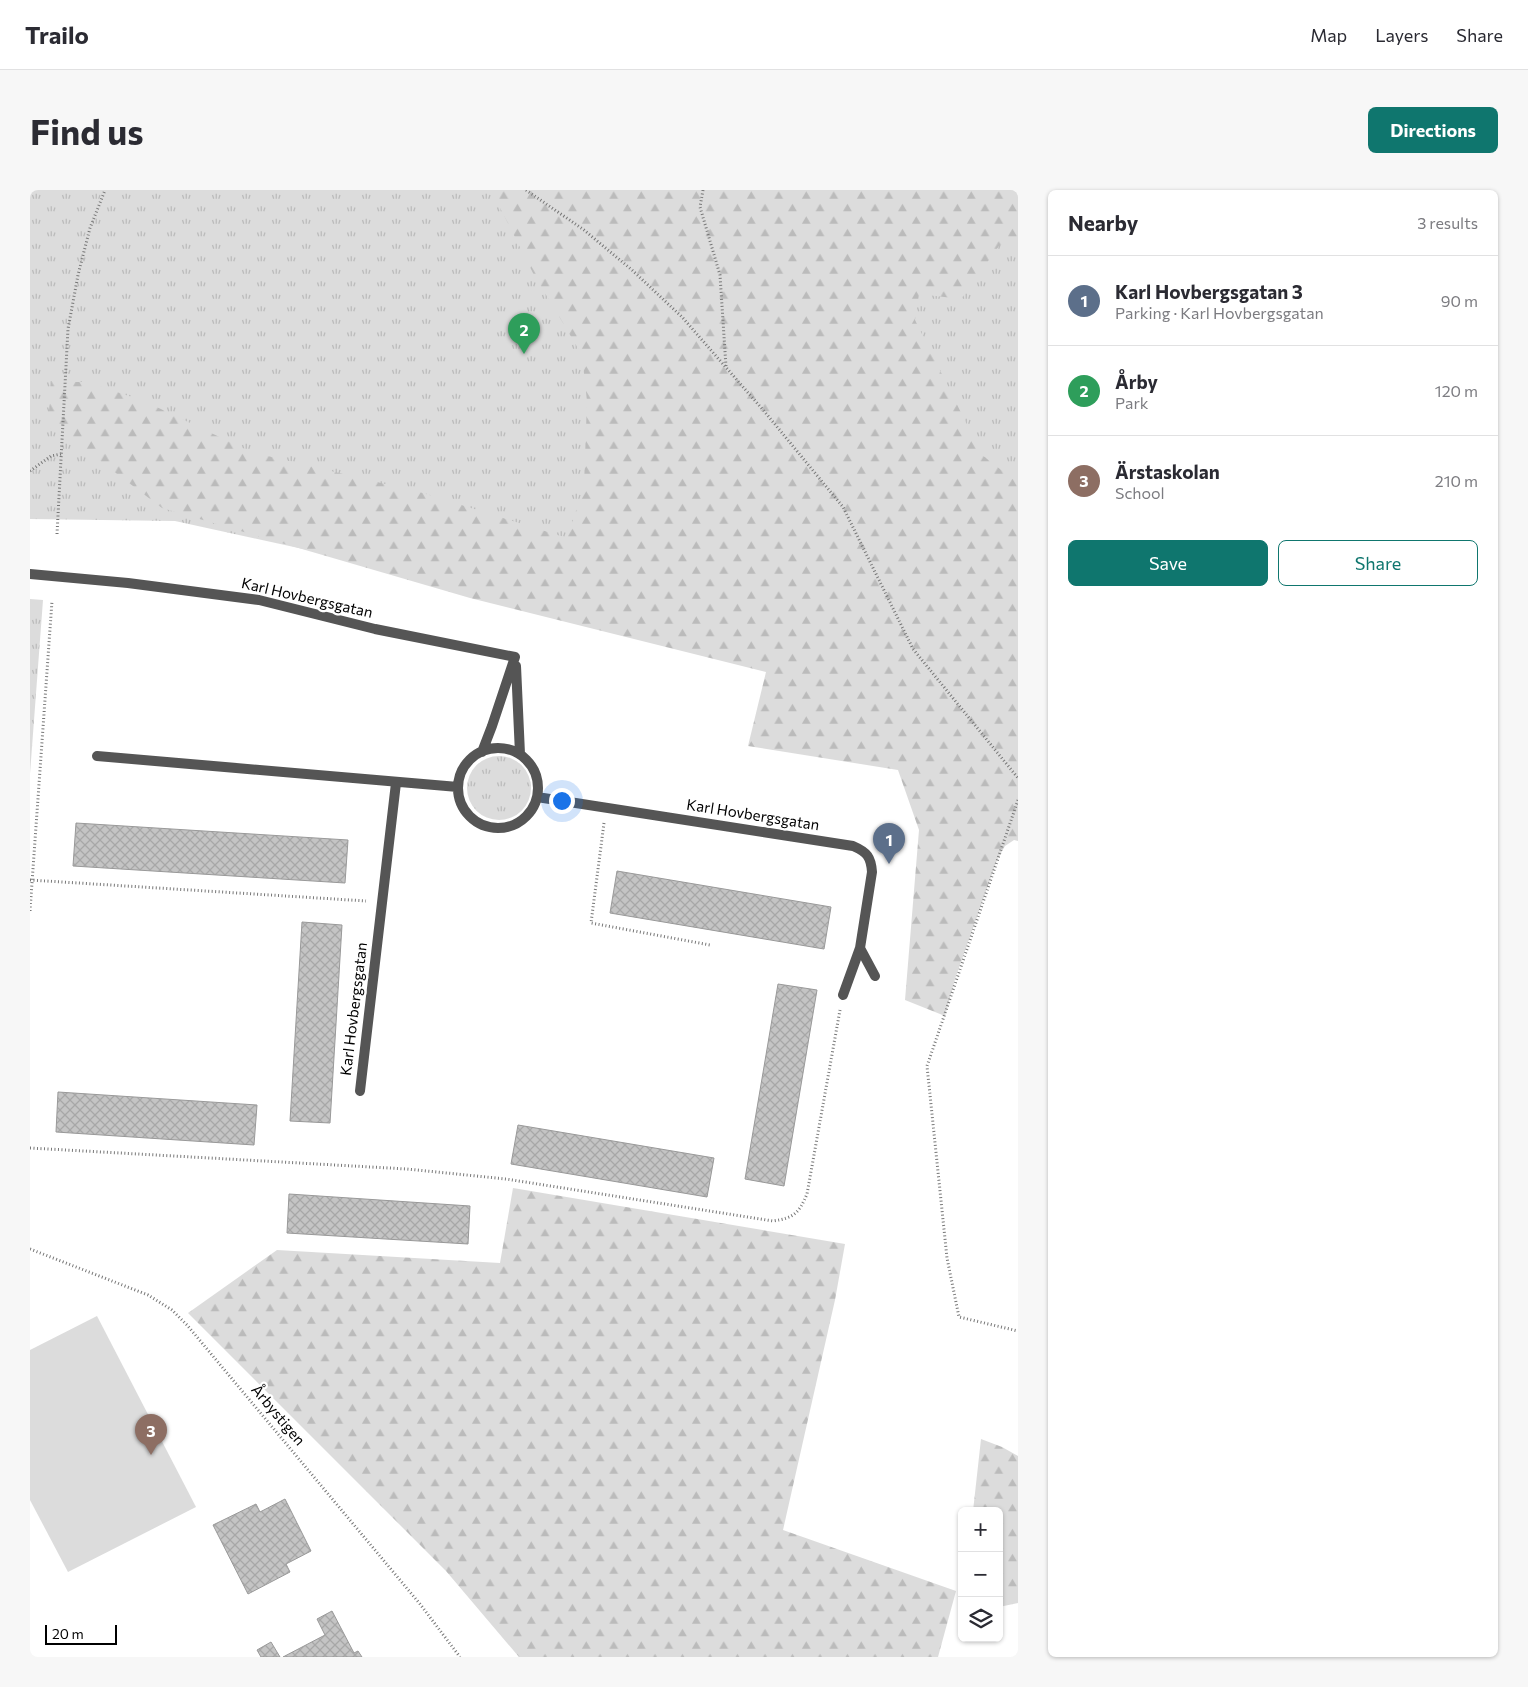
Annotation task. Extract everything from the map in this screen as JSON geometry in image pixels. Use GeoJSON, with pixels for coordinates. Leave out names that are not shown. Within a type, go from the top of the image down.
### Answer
{"type":"FeatureCollection","features":[{"type":"Feature","properties":{"kind":"street","name":"Karl Hovbergsgatan"},"geometry":{"type":"LineString","coordinates":[[30,574],[128,583],[259,600],[375,629],[516,657]]}},
{"type":"Feature","properties":{"kind":"street"},"geometry":{"type":"LineString","coordinates":[[482,752],[516,657]]}},
{"type":"Feature","properties":{"kind":"street"},"geometry":{"type":"LineString","coordinates":[[516,657],[520,754]]}},
{"type":"Feature","properties":{"kind":"street"},"geometry":{"type":"LineString","coordinates":[[494,748],[507,749],[520,754],[530,764],[537,777],[537,797],[528,815],[518,823],[506,828],[482,825],[471,818],[463,808],[458,787],[462,770],[471,759],[482,752],[494,748]]}},
{"type":"Feature","properties":{"kind":"street"},"geometry":{"type":"LineString","coordinates":[[97,756],[458,787]]}},
{"type":"Feature","properties":{"kind":"street","name":"Karl Hovbergsgatan"},"geometry":{"type":"LineString","coordinates":[[360,1090],[396,783]]}},
{"type":"Feature","properties":{"kind":"street","name":"Karl Hovbergsgatan"},"geometry":{"type":"LineString","coordinates":[[537,797],[843,844],[862,849],[871,860],[872,872],[860,948],[843,995]]}},
{"type":"Feature","properties":{"kind":"street"},"geometry":{"type":"LineString","coordinates":[[860,948],[875,976]]}},
{"type":"Feature","properties":{"kind":"path"},"geometry":{"type":"LineString","coordinates":[[57,534],[68,329],[78,275],[90,228],[105,190]]}},
{"type":"Feature","properties":{"kind":"path"},"geometry":{"type":"LineString","coordinates":[[526,190],[584,230],[632,270],[682,317],[843,507],[913,649],[1018,778]]}},
{"type":"Feature","properties":{"kind":"path"},"geometry":{"type":"LineString","coordinates":[[703,190],[700,207],[720,275],[726,368]]}},
{"type":"Feature","properties":{"kind":"path"},"geometry":{"type":"LineString","coordinates":[[30,471],[51,456],[61,454]]}},
{"type":"Feature","properties":{"kind":"path"},"geometry":{"type":"LineString","coordinates":[[30,911],[52,601]]}},
{"type":"Feature","properties":{"kind":"path"},"geometry":{"type":"LineString","coordinates":[[1018,800],[927,1066],[947,1258],[958,1317],[1018,1331]]}},
{"type":"Feature","properties":{"kind":"path"},"geometry":{"type":"LineString","coordinates":[[606,807],[591,923],[710,944]]}},
{"type":"Feature","properties":{"kind":"path"},"geometry":{"type":"LineString","coordinates":[[31,880],[382,902]]}},
{"type":"Feature","properties":{"kind":"path"},"geometry":{"type":"LineString","coordinates":[[30,1148],[407,1169],[506,1179],[773,1222],[788,1219],[801,1208],[808,1194],[843,995]]}},
{"type":"Feature","properties":{"kind":"path","name":"Årbystigen"},"geometry":{"type":"LineString","coordinates":[[30,1249],[148,1294],[172,1310],[187,1325],[420,1604],[460,1657]]}},
{"type":"Feature","properties":{"kind":"green space"},"geometry":{"type":"Polygon","coordinates":[[[30,190],[1018,190],[1018,831],[893,678],[175,521],[30,519],[30,190]]]}},
{"type":"Feature","properties":{"kind":"green space"},"geometry":{"type":"Polygon","coordinates":[[[491,190],[1018,190],[1018,236],[999,246],[961,299],[919,294],[915,320],[982,455],[1018,483],[1018,841],[1014,840],[1005,846],[997,860],[955,979],[945,1016],[905,1000],[919,830],[898,770],[748,746],[766,672],[470,598],[162,508],[100,461],[48,427],[51,382],[87,382],[144,401],[251,452],[423,493],[567,538],[584,486],[587,401],[582,355],[533,273],[491,190]]]}},
{"type":"Feature","properties":{"kind":"green space"},"geometry":{"type":"Polygon","coordinates":[[[30,599],[43,600],[30,774],[30,599]]]}},
{"type":"Feature","properties":{"kind":"green space"},"geometry":{"type":"Polygon","coordinates":[[[493,756],[505,756],[522,765],[529,776],[531,788],[529,800],[522,811],[505,820],[493,820],[481,815],[472,806],[467,794],[467,782],[472,770],[481,761],[493,756]]]}},
{"type":"Feature","properties":{"kind":"green space"},"geometry":{"type":"Polygon","coordinates":[[[513,1188],[845,1244],[835,1300],[783,1530],[956,1591],[938,1657],[519,1657],[446,1571],[188,1313],[277,1250],[500,1263],[513,1188]]]}},
{"type":"Feature","properties":{"kind":"green space"},"geometry":{"type":"Polygon","coordinates":[[[97,1316],[196,1507],[68,1572],[30,1500],[30,1350],[97,1316]]]}},
{"type":"Feature","properties":{"kind":"green space"},"geometry":{"type":"Polygon","coordinates":[[[981,1439],[1018,1456],[1018,1603],[1003,1606],[1003,1507],[973,1507],[981,1439]]]}},
{"type":"Feature","properties":{"kind":"building"},"geometry":{"type":"Polygon","coordinates":[[[76,823],[348,840],[345,883],[73,866],[76,823]]]}},
{"type":"Feature","properties":{"kind":"building"},"geometry":{"type":"Polygon","coordinates":[[[617,871],[831,907],[824,949],[610,913],[617,871]]]}},
{"type":"Feature","properties":{"kind":"building"},"geometry":{"type":"Polygon","coordinates":[[[302,922],[342,925],[330,1123],[290,1121],[302,922]]]}},
{"type":"Feature","properties":{"kind":"building"},"geometry":{"type":"Polygon","coordinates":[[[778,984],[817,990],[784,1186],[745,1179],[778,984]]]}},
{"type":"Feature","properties":{"kind":"building"},"geometry":{"type":"Polygon","coordinates":[[[58,1092],[257,1105],[254,1145],[56,1132],[58,1092]]]}},
{"type":"Feature","properties":{"kind":"building"},"geometry":{"type":"Polygon","coordinates":[[[518,1125],[714,1158],[707,1197],[511,1164],[518,1125]]]}},
{"type":"Feature","properties":{"kind":"building"},"geometry":{"type":"Polygon","coordinates":[[[289,1194],[470,1206],[468,1244],[287,1233],[289,1194]]]}},
{"type":"Feature","properties":{"kind":"building"},"geometry":{"type":"Polygon","coordinates":[[[285,1499],[311,1551],[286,1564],[290,1572],[248,1594],[213,1525],[256,1504],[260,1512],[285,1499]]]}},
{"type":"Feature","properties":{"kind":"building"},"geometry":{"type":"Polygon","coordinates":[[[332,1611],[354,1653],[358,1651],[362,1657],[283,1657],[325,1635],[317,1619],[332,1611]]]}},
{"type":"Feature","properties":{"kind":"building"},"geometry":{"type":"Polygon","coordinates":[[[271,1642],[280,1657],[261,1657],[257,1650],[271,1642]]]}},
{"type":"Feature","properties":{"kind":"place","name":"Årby"},"geometry":{"type":"Point","coordinates":[524,354]}},
{"type":"Feature","properties":{"kind":"place","name":"Karl Hovbergsgatan 3"},"geometry":{"type":"Point","coordinates":[889,864]}},
{"type":"Feature","properties":{"kind":"place","name":"Ärstaskolan"},"geometry":{"type":"Point","coordinates":[151,1455]}}]}
